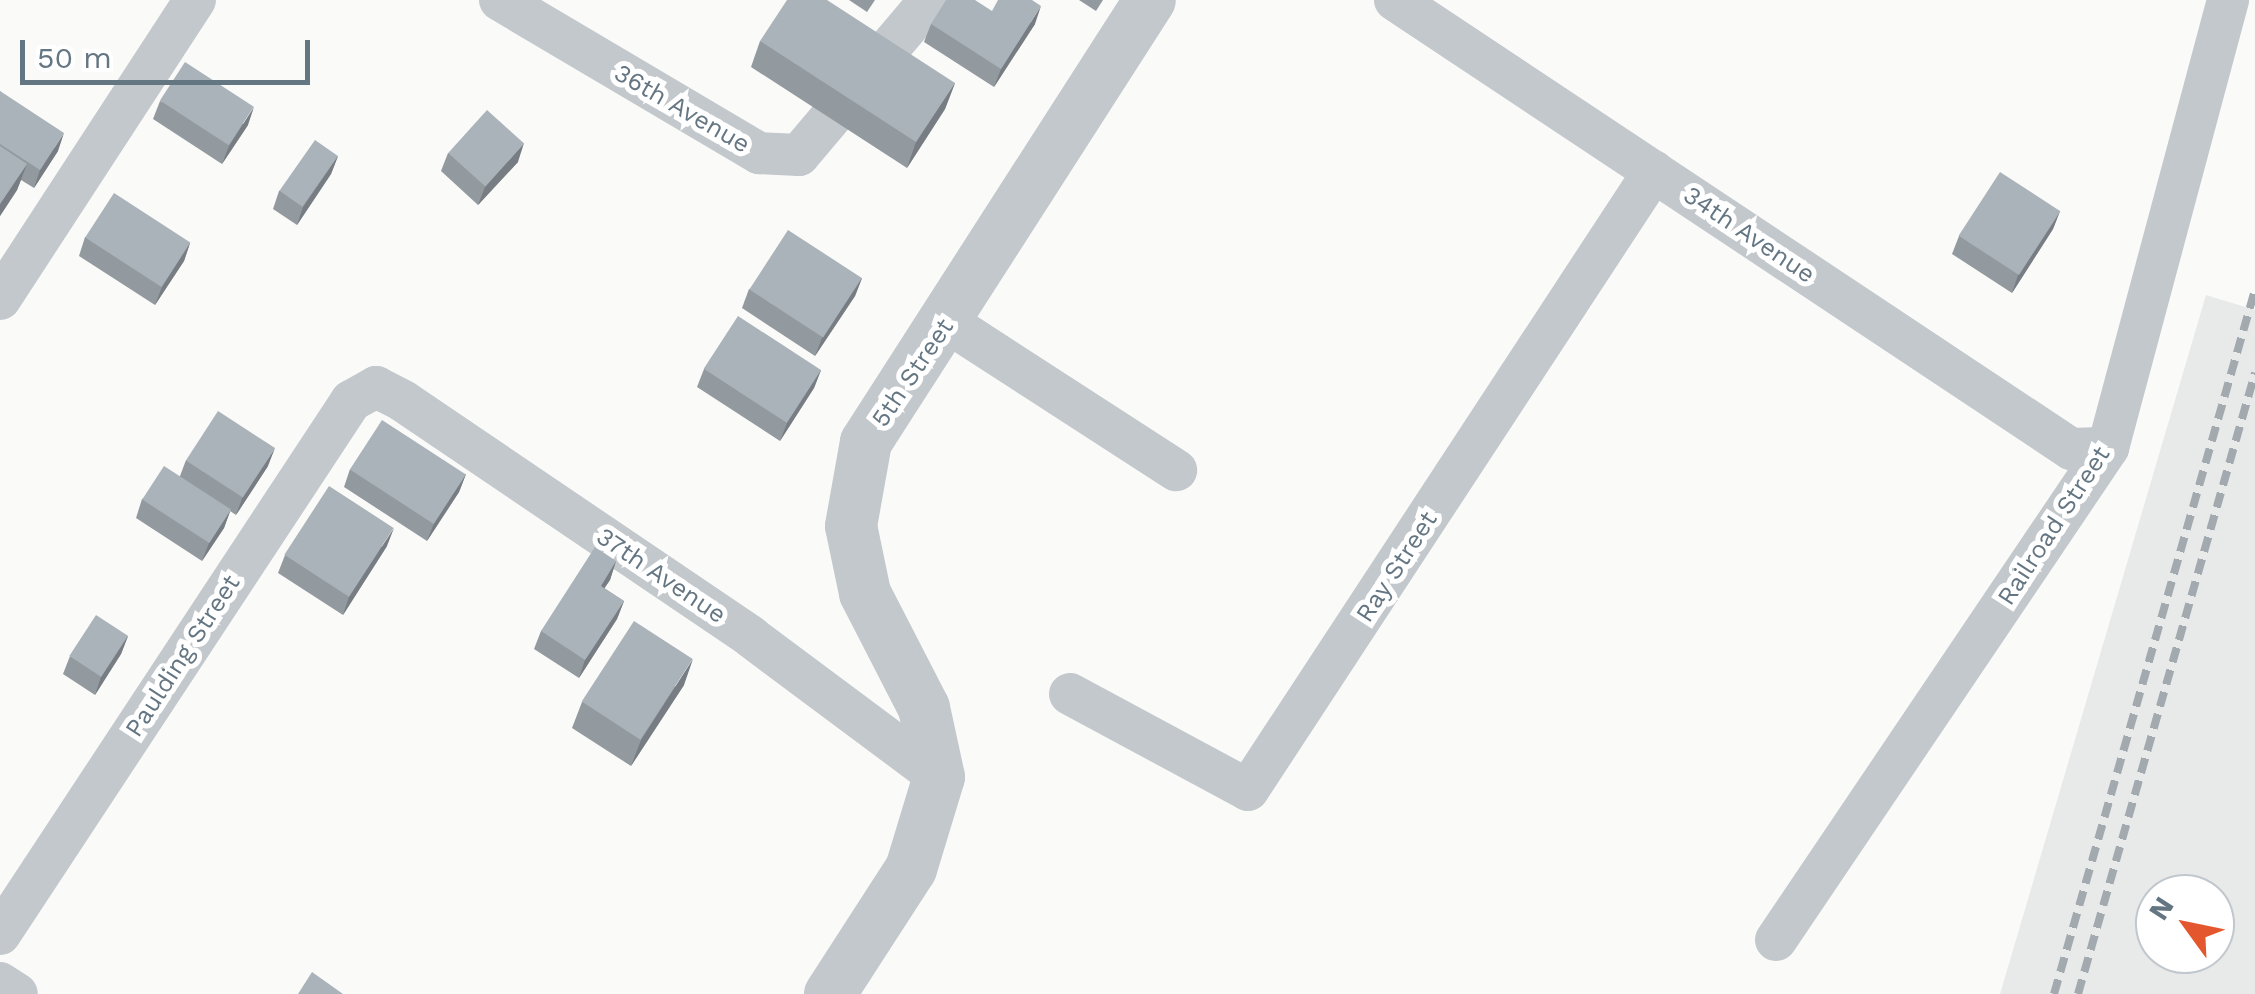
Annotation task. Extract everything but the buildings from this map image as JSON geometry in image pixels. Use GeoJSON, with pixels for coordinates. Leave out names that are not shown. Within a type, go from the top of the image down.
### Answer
{"type":"FeatureCollection","features":[{"type":"Feature","properties":{"kind":"street"},"geometry":{"type":"LineString","coordinates":[[0,299],[195,0]]}},
{"type":"Feature","properties":{"kind":"street","name":"36th Avenue"},"geometry":{"type":"LineString","coordinates":[[500,0],[760,154],[799,155],[930,0]]}},
{"type":"Feature","properties":{"kind":"street","name":"5th Street"},"geometry":{"type":"LineString","coordinates":[[830,994],[911,869],[939,776],[924,708],[865,592],[852,526],[866,442],[947,322],[1150,0]]}},
{"type":"Feature","properties":{"kind":"street","name":"34th Avenue"},"geometry":{"type":"LineString","coordinates":[[1395,0],[2070,449],[2108,448]]}},
{"type":"Feature","properties":{"kind":"street","name":"Railroad Street"},"geometry":{"type":"LineString","coordinates":[[1776,940],[2108,448],[2228,0]]}},
{"type":"Feature","properties":{"kind":"street","name":"Ray Street"},"geometry":{"type":"LineString","coordinates":[[1070,694],[1248,790],[1654,171]]}},
{"type":"Feature","properties":{"kind":"street"},"geometry":{"type":"LineString","coordinates":[[947,322],[1176,470]]}},
{"type":"Feature","properties":{"kind":"street","name":"37th Avenue"},"geometry":{"type":"LineString","coordinates":[[376,387],[403,401],[751,637],[939,776]]}},
{"type":"Feature","properties":{"kind":"street","name":"Paulding Street"},"geometry":{"type":"LineString","coordinates":[[0,934],[351,401],[376,387]]}},
{"type":"Feature","properties":{"kind":"street"},"geometry":{"type":"LineString","coordinates":[[0,983],[18,994]]}},
{"type":"Feature","properties":{"kind":"shaded area"},"geometry":{"type":"Polygon","coordinates":[[[2206,295],[2255,310],[2255,994],[2000,994],[2206,295]]]}},
{"type":"Feature","properties":{"kind":"railway"},"geometry":{"type":"LineString","coordinates":[[2054,994],[2255,290]]}},
{"type":"Feature","properties":{"kind":"railway"},"geometry":{"type":"LineString","coordinates":[[2078,994],[2255,373]]}}]}
